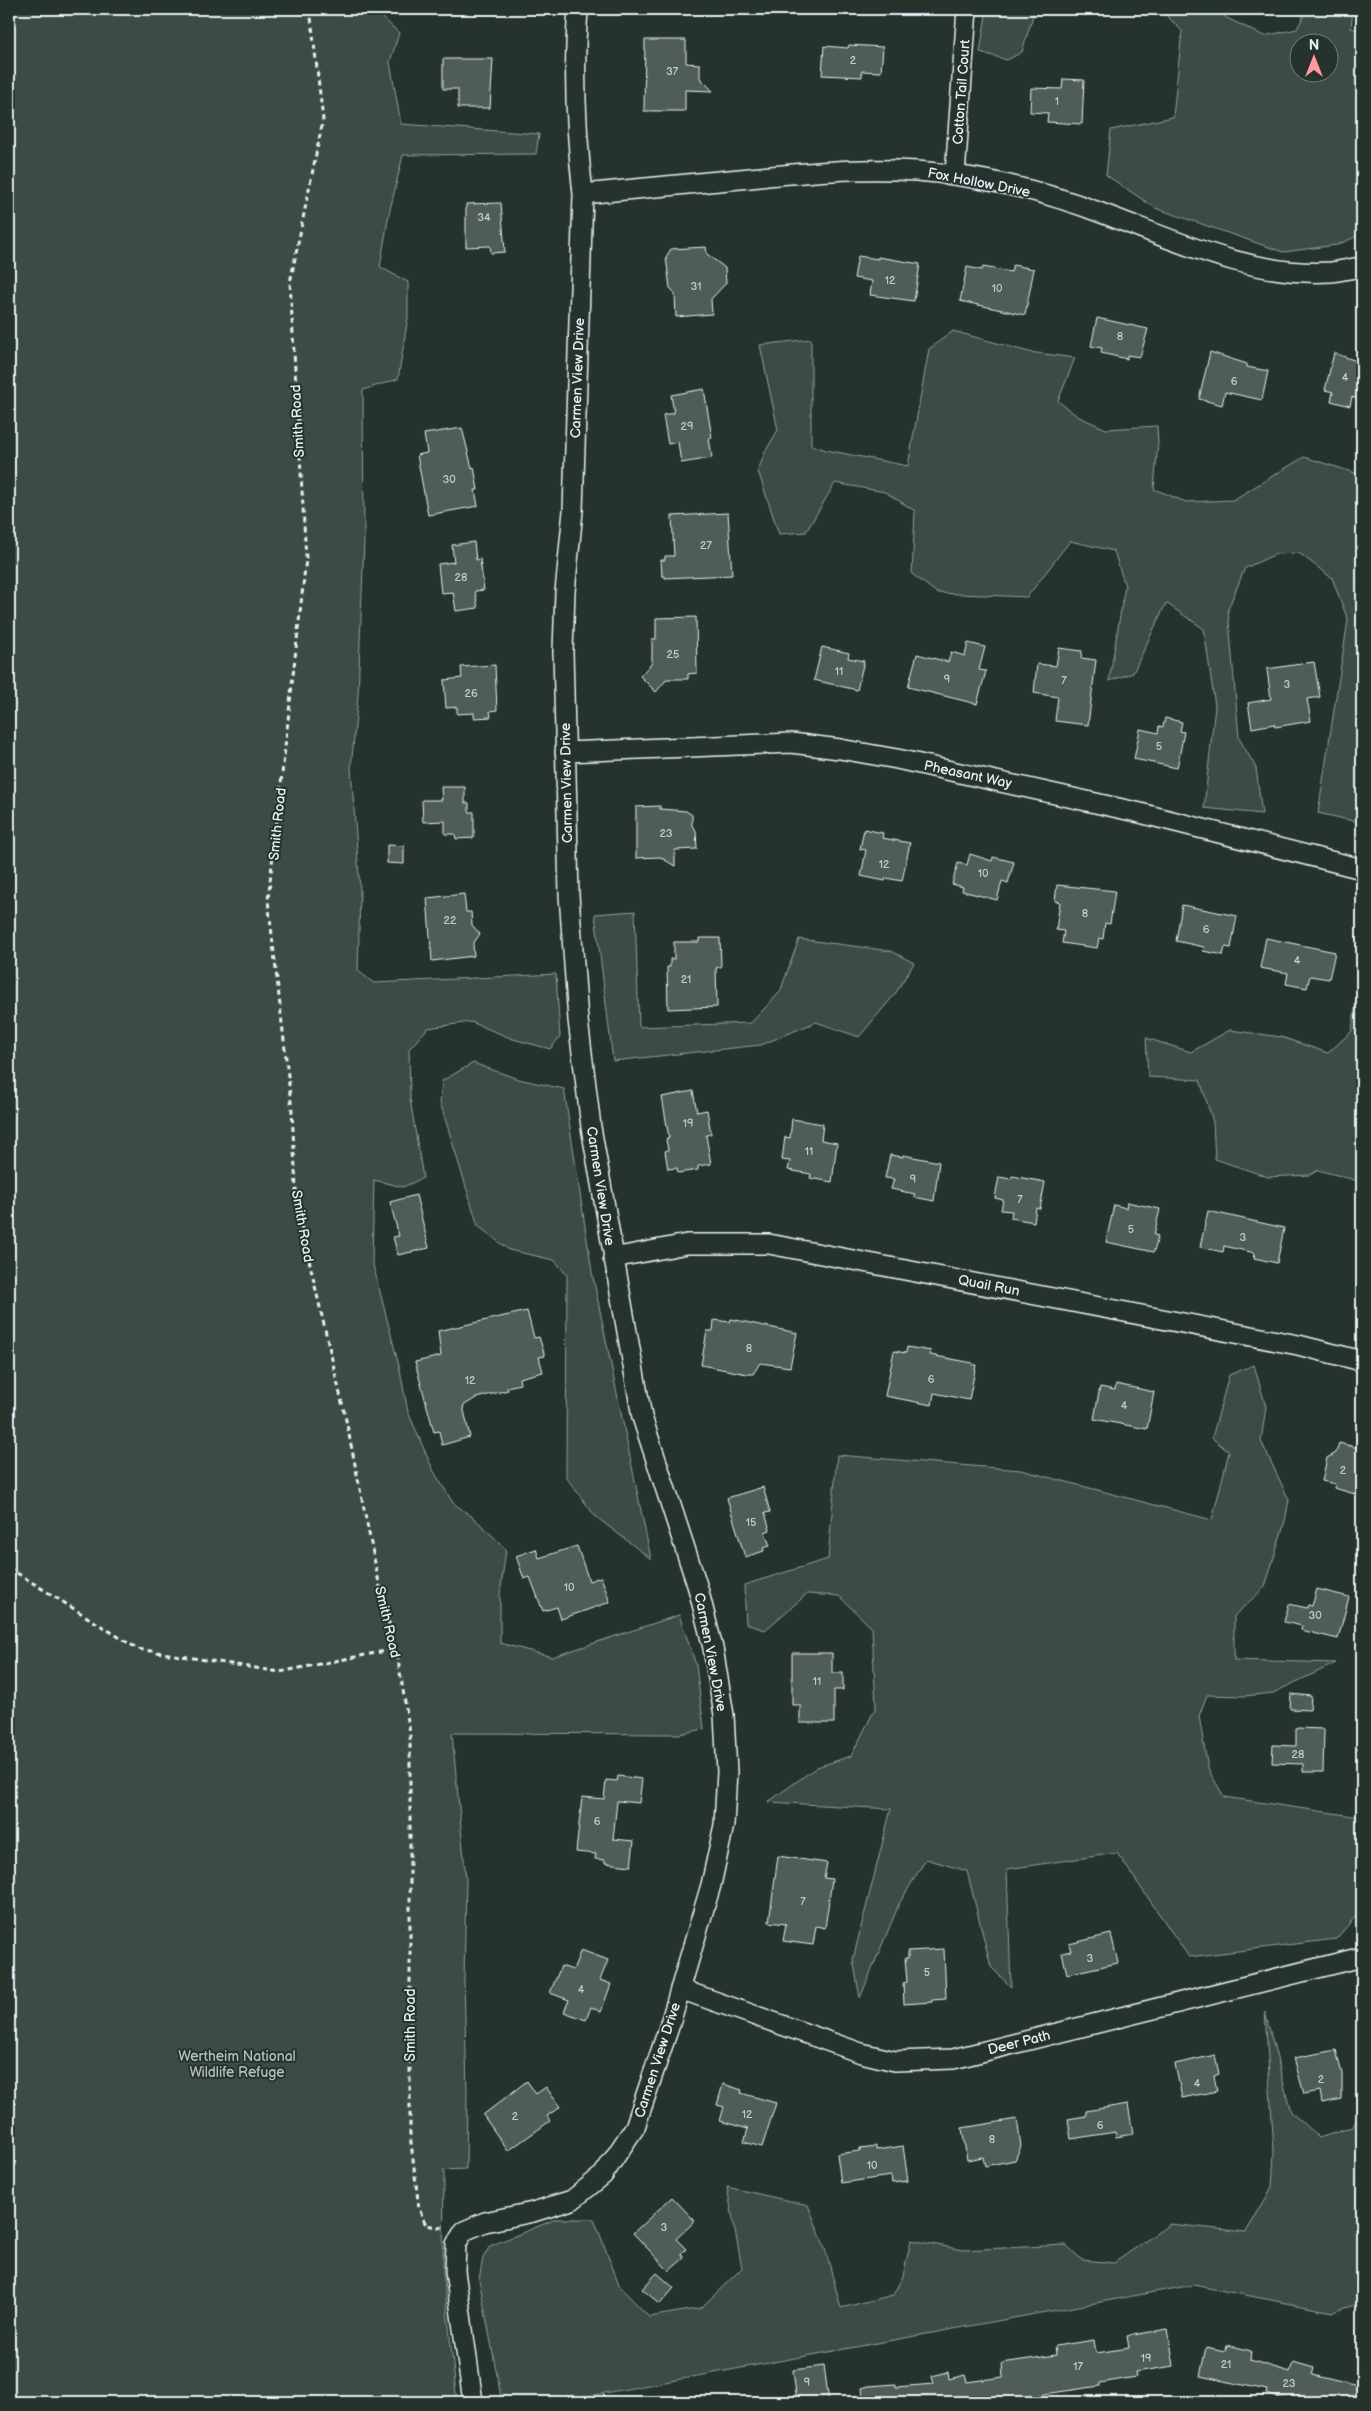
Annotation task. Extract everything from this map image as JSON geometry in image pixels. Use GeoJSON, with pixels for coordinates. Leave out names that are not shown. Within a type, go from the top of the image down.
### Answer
{"type":"FeatureCollection","features":[{"type":"Feature","properties":{"kind":"street","name":"Carmen View Drive"},"geometry":{"type":"LineString","coordinates":[[464,2231],[485,2222],[572,2200],[603,2175],[634,2127],[680,1989],[711,1885],[724,1825],[728,1772],[724,1716],[713,1648],[698,1588],[642,1417],[591,1127],[578,1020],[569,895],[565,752],[565,602],[573,510],[583,194],[578,148],[576,93],[578,9]]}},
{"type":"Feature","properties":{"kind":"street","name":"Cotton Tail Court"},"geometry":{"type":"LineString","coordinates":[[956,175],[967,9]]}},
{"type":"Feature","properties":{"kind":"street","name":"Fox Hollow Drive"},"geometry":{"type":"LineString","coordinates":[[583,194],[818,171],[917,170],[956,175],[1034,192],[1103,213],[1170,241],[1230,260],[1281,270],[1331,272],[1362,267]]}},
{"type":"Feature","properties":{"kind":"street","name":"Pheasant Way"},"geometry":{"type":"LineString","coordinates":[[565,752],[791,743],[840,749],[897,759],[1136,812],[1362,869]]}},
{"type":"Feature","properties":{"kind":"street","name":"Quail Run"},"geometry":{"type":"LineString","coordinates":[[613,1258],[687,1244],[769,1244],[1260,1338],[1362,1361]]}},
{"type":"Feature","properties":{"kind":"street","name":"Deer Path"},"geometry":{"type":"LineString","coordinates":[[680,1989],[861,2053],[895,2061],[924,2061],[953,2059],[1362,1957]]}},
{"type":"Feature","properties":{"kind":"street"},"geometry":{"type":"LineString","coordinates":[[464,2231],[456,2244],[455,2271],[473,2402]]}},
{"type":"Feature","properties":{"kind":"path","name":"Smith Road"},"geometry":{"type":"LineString","coordinates":[[310,9],[323,120],[290,283],[306,559],[268,900],[292,1111],[297,1208],[346,1420],[379,1584],[395,1649],[410,1733],[410,2134],[419,2209],[426,2225],[464,2231]]}},
{"type":"Feature","properties":{"kind":"path"},"geometry":{"type":"LineString","coordinates":[[9,1568],[138,1650],[280,1672],[395,1649]]}},
{"type":"Feature","properties":{"kind":"green space","name":"Wertheim National Wildlife Refuge"},"geometry":{"type":"Polygon","coordinates":[[[9,9],[380,9],[381,16],[399,33],[390,62],[401,124],[539,134],[536,154],[403,155],[389,214],[380,267],[408,282],[408,317],[398,379],[363,390],[364,540],[358,695],[351,768],[360,890],[358,971],[374,983],[556,974],[560,1037],[550,1049],[513,1039],[471,1022],[428,1028],[409,1049],[410,1099],[423,1178],[403,1187],[374,1180],[372,1261],[399,1366],[408,1412],[433,1470],[453,1503],[474,1518],[506,1549],[500,1594],[500,1643],[552,1657],[679,1615],[696,1665],[704,1729],[679,1734],[452,1733],[466,1880],[464,1981],[467,2091],[466,2169],[444,2170],[443,2271],[457,2402],[9,2402],[9,9]]]}},
{"type":"Feature","properties":{"kind":"green space"},"geometry":{"type":"Polygon","coordinates":[[[987,9],[1035,9],[1022,52],[1007,60],[980,52],[987,9]]]}},
{"type":"Feature","properties":{"kind":"green space"},"geometry":{"type":"Polygon","coordinates":[[[1160,9],[1223,9],[1225,17],[1264,36],[1297,29],[1307,9],[1353,9],[1351,28],[1362,31],[1362,234],[1337,245],[1283,252],[1155,208],[1106,175],[1111,130],[1173,117],[1182,31],[1160,9]]]}},
{"type":"Feature","properties":{"kind":"green space"},"geometry":{"type":"Polygon","coordinates":[[[953,331],[1029,352],[1075,358],[1058,401],[1077,416],[1106,429],[1157,426],[1158,443],[1154,489],[1186,502],[1233,500],[1304,457],[1362,475],[1362,823],[1318,813],[1348,620],[1332,578],[1299,553],[1276,554],[1245,568],[1228,609],[1239,738],[1256,768],[1262,814],[1204,808],[1215,706],[1204,629],[1166,603],[1133,673],[1109,681],[1125,586],[1114,551],[1070,541],[1027,597],[937,593],[912,574],[915,511],[885,492],[835,483],[806,532],[779,534],[758,471],[765,452],[778,430],[760,345],[811,339],[811,445],[826,450],[908,466],[929,349],[953,331]]]}},
{"type":"Feature","properties":{"kind":"green space"},"geometry":{"type":"Polygon","coordinates":[[[635,911],[639,1027],[751,1023],[780,992],[799,939],[891,951],[914,963],[895,994],[859,1037],[816,1022],[761,1045],[613,1061],[595,914],[635,911]]]}},
{"type":"Feature","properties":{"kind":"green space"},"geometry":{"type":"Polygon","coordinates":[[[1362,955],[1362,1182],[1318,1170],[1310,1175],[1268,1177],[1215,1159],[1213,1122],[1200,1080],[1148,1077],[1146,1038],[1191,1052],[1230,1030],[1281,1037],[1328,1053],[1352,1031],[1362,955]]]}},
{"type":"Feature","properties":{"kind":"green space"},"geometry":{"type":"Polygon","coordinates":[[[473,1063],[518,1079],[564,1089],[592,1272],[651,1559],[595,1516],[566,1477],[567,1275],[554,1260],[509,1250],[478,1226],[440,1102],[442,1081],[473,1063]]]}},
{"type":"Feature","properties":{"kind":"green space"},"geometry":{"type":"Polygon","coordinates":[[[1254,1365],[1266,1407],[1261,1441],[1289,1500],[1285,1521],[1265,1587],[1234,1616],[1234,1660],[1336,1663],[1273,1693],[1245,1696],[1207,1695],[1199,1716],[1208,1769],[1224,1797],[1360,1817],[1356,1916],[1336,1939],[1189,1957],[1117,1853],[1007,1869],[1011,1987],[991,1967],[967,1871],[926,1859],[899,1904],[860,1998],[853,1959],[891,1809],[768,1802],[817,1767],[851,1756],[876,1707],[872,1628],[839,1596],[807,1594],[765,1630],[746,1624],[744,1585],[828,1559],[837,1455],[1021,1470],[1212,1520],[1229,1452],[1212,1438],[1229,1375],[1254,1365]]]}},
{"type":"Feature","properties":{"kind":"green space"},"geometry":{"type":"Polygon","coordinates":[[[1265,2012],[1291,2112],[1319,2138],[1353,2127],[1362,2106],[1362,2303],[1333,2312],[1193,2285],[556,2402],[502,2402],[479,2279],[483,2258],[490,2246],[556,2219],[594,2219],[620,2287],[649,2317],[701,2308],[742,2268],[727,2187],[808,2205],[825,2248],[841,2308],[893,2295],[903,2276],[911,2240],[963,2250],[1066,2245],[1082,2260],[1114,2263],[1170,2224],[1246,2232],[1272,2188],[1274,2151],[1265,2012]]]}},
{"type":"Feature","properties":{"kind":"building"},"geometry":{"type":"Polygon","coordinates":[[[645,40],[686,40],[686,63],[700,64],[700,78],[713,91],[685,90],[685,111],[644,111],[645,40]]]}},
{"type":"Feature","properties":{"kind":"building"},"geometry":{"type":"Polygon","coordinates":[[[849,45],[883,47],[881,72],[862,71],[862,77],[822,75],[824,46],[848,48],[849,45]]]}},
{"type":"Feature","properties":{"kind":"building"},"geometry":{"type":"Polygon","coordinates":[[[443,59],[493,59],[490,108],[458,108],[458,89],[443,89],[443,59]]]}},
{"type":"Feature","properties":{"kind":"building"},"geometry":{"type":"Polygon","coordinates":[[[1063,79],[1084,80],[1082,124],[1047,122],[1048,113],[1030,112],[1031,88],[1062,89],[1063,79]]]}},
{"type":"Feature","properties":{"kind":"building"},"geometry":{"type":"Polygon","coordinates":[[[501,203],[505,252],[491,253],[490,246],[466,247],[466,204],[501,203]]]}},
{"type":"Feature","properties":{"kind":"building"},"geometry":{"type":"Polygon","coordinates":[[[706,247],[707,254],[725,268],[726,283],[711,299],[712,314],[676,317],[675,293],[670,288],[666,257],[671,249],[706,247]]]}},
{"type":"Feature","properties":{"kind":"building"},"geometry":{"type":"Polygon","coordinates":[[[858,256],[878,259],[878,257],[920,264],[914,301],[870,295],[872,281],[854,278],[858,256]]]}},
{"type":"Feature","properties":{"kind":"building"},"geometry":{"type":"Polygon","coordinates":[[[1013,265],[1034,269],[1025,315],[960,301],[967,267],[982,270],[983,267],[1011,272],[1013,265]]]}},
{"type":"Feature","properties":{"kind":"building"},"geometry":{"type":"Polygon","coordinates":[[[1097,318],[1148,329],[1140,357],[1127,355],[1127,359],[1101,353],[1102,348],[1091,346],[1097,318]]]}},
{"type":"Feature","properties":{"kind":"building"},"geometry":{"type":"Polygon","coordinates":[[[1210,352],[1247,364],[1247,367],[1268,371],[1262,400],[1225,392],[1222,405],[1199,399],[1210,352]]]}},
{"type":"Feature","properties":{"kind":"building"},"geometry":{"type":"Polygon","coordinates":[[[1334,353],[1362,363],[1362,400],[1352,397],[1350,406],[1331,401],[1333,392],[1325,390],[1334,353]]]}},
{"type":"Feature","properties":{"kind":"building"},"geometry":{"type":"Polygon","coordinates":[[[704,389],[712,438],[709,438],[712,458],[681,463],[678,442],[668,444],[663,415],[674,413],[671,395],[704,389]]]}},
{"type":"Feature","properties":{"kind":"building"},"geometry":{"type":"Polygon","coordinates":[[[462,428],[472,468],[474,467],[478,490],[475,490],[478,506],[428,515],[417,455],[427,453],[424,434],[462,428]]]}},
{"type":"Feature","properties":{"kind":"building"},"geometry":{"type":"Polygon","coordinates":[[[728,513],[732,575],[665,578],[665,576],[662,576],[661,560],[665,560],[665,556],[674,556],[672,516],[728,513]]]}},
{"type":"Feature","properties":{"kind":"building"},"geometry":{"type":"Polygon","coordinates":[[[474,542],[476,560],[480,559],[484,590],[475,591],[478,608],[456,611],[453,592],[441,593],[438,564],[454,562],[452,545],[474,542]]]}},
{"type":"Feature","properties":{"kind":"building"},"geometry":{"type":"Polygon","coordinates":[[[696,617],[697,673],[688,674],[688,679],[667,679],[656,692],[640,676],[652,663],[652,639],[656,639],[656,618],[696,617]]]}},
{"type":"Feature","properties":{"kind":"building"},"geometry":{"type":"Polygon","coordinates":[[[968,643],[985,647],[979,670],[986,671],[977,704],[908,687],[917,654],[948,662],[951,652],[965,656],[968,643]]]}},
{"type":"Feature","properties":{"kind":"building"},"geometry":{"type":"Polygon","coordinates":[[[822,647],[849,653],[848,658],[864,661],[857,690],[814,680],[822,647]]]}},
{"type":"Feature","properties":{"kind":"building"},"geometry":{"type":"Polygon","coordinates":[[[1059,648],[1082,651],[1081,658],[1096,660],[1088,725],[1055,721],[1058,697],[1034,693],[1037,664],[1056,666],[1059,648]]]}},
{"type":"Feature","properties":{"kind":"building"},"geometry":{"type":"Polygon","coordinates":[[[1314,662],[1320,697],[1307,699],[1311,721],[1275,727],[1274,724],[1252,728],[1248,703],[1271,699],[1267,669],[1314,662]]]}},
{"type":"Feature","properties":{"kind":"building"},"geometry":{"type":"Polygon","coordinates":[[[495,665],[497,710],[490,711],[491,717],[474,718],[474,713],[457,714],[457,707],[446,708],[444,680],[462,678],[461,667],[495,665]]]}},
{"type":"Feature","properties":{"kind":"building"},"geometry":{"type":"Polygon","coordinates":[[[1165,718],[1182,722],[1180,731],[1184,732],[1177,768],[1134,759],[1140,729],[1158,733],[1159,726],[1163,727],[1165,718]]]}},
{"type":"Feature","properties":{"kind":"building"},"geometry":{"type":"Polygon","coordinates":[[[441,787],[465,787],[465,803],[469,803],[469,812],[474,812],[474,838],[456,839],[455,834],[445,834],[445,821],[423,822],[422,800],[442,800],[441,787]]]}},
{"type":"Feature","properties":{"kind":"building"},"geometry":{"type":"Polygon","coordinates":[[[660,806],[660,809],[686,811],[692,815],[692,826],[696,830],[697,849],[675,850],[675,866],[660,857],[636,858],[636,807],[660,806]]]}},
{"type":"Feature","properties":{"kind":"building"},"geometry":{"type":"Polygon","coordinates":[[[864,829],[883,833],[882,838],[910,843],[902,881],[886,878],[885,881],[861,876],[866,850],[860,849],[864,829]]]}},
{"type":"Feature","properties":{"kind":"building"},"geometry":{"type":"Polygon","coordinates":[[[387,845],[404,846],[404,864],[387,863],[387,845]]]}},
{"type":"Feature","properties":{"kind":"building"},"geometry":{"type":"Polygon","coordinates":[[[970,854],[992,861],[993,857],[1014,862],[1008,883],[1002,881],[997,900],[962,891],[963,887],[952,884],[958,863],[967,865],[970,854]]]}},
{"type":"Feature","properties":{"kind":"building"},"geometry":{"type":"Polygon","coordinates":[[[1057,885],[1115,891],[1110,924],[1105,923],[1103,939],[1099,938],[1097,948],[1062,943],[1064,931],[1056,930],[1060,902],[1055,901],[1057,885]]]}},
{"type":"Feature","properties":{"kind":"building"},"geometry":{"type":"Polygon","coordinates":[[[464,894],[466,912],[471,912],[472,925],[480,934],[473,944],[474,956],[432,961],[427,898],[464,894]]]}},
{"type":"Feature","properties":{"kind":"building"},"geometry":{"type":"Polygon","coordinates":[[[1182,905],[1237,916],[1231,948],[1225,947],[1223,955],[1203,951],[1204,947],[1176,941],[1182,905]]]}},
{"type":"Feature","properties":{"kind":"building"},"geometry":{"type":"Polygon","coordinates":[[[699,938],[720,938],[721,967],[716,968],[717,1007],[668,1009],[667,967],[670,967],[670,959],[674,959],[674,942],[699,942],[699,938]]]}},
{"type":"Feature","properties":{"kind":"building"},"geometry":{"type":"Polygon","coordinates":[[[1266,938],[1335,952],[1329,979],[1310,976],[1307,988],[1286,984],[1288,973],[1260,968],[1266,938]]]}},
{"type":"Feature","properties":{"kind":"building"},"geometry":{"type":"Polygon","coordinates":[[[693,1091],[697,1112],[707,1110],[711,1134],[706,1135],[711,1164],[698,1166],[698,1170],[678,1173],[677,1168],[668,1169],[665,1151],[668,1150],[666,1139],[669,1138],[662,1097],[693,1091]]]}},
{"type":"Feature","properties":{"kind":"building"},"geometry":{"type":"Polygon","coordinates":[[[792,1119],[823,1124],[821,1140],[837,1143],[832,1182],[810,1178],[811,1174],[788,1170],[790,1161],[782,1160],[785,1137],[790,1138],[792,1119]]]}},
{"type":"Feature","properties":{"kind":"building"},"geometry":{"type":"Polygon","coordinates":[[[890,1155],[903,1157],[903,1155],[939,1162],[934,1201],[914,1197],[915,1194],[891,1189],[894,1179],[885,1178],[890,1155]]]}},
{"type":"Feature","properties":{"kind":"building"},"geometry":{"type":"Polygon","coordinates":[[[1012,1176],[1045,1182],[1040,1209],[1036,1208],[1034,1222],[1011,1218],[1012,1211],[1001,1210],[1003,1200],[995,1198],[999,1177],[1011,1179],[1012,1176]]]}},
{"type":"Feature","properties":{"kind":"building"},"geometry":{"type":"Polygon","coordinates":[[[416,1195],[429,1248],[398,1255],[393,1237],[399,1236],[390,1202],[416,1195]]]}},
{"type":"Feature","properties":{"kind":"building"},"geometry":{"type":"Polygon","coordinates":[[[1127,1202],[1160,1209],[1154,1235],[1158,1236],[1154,1252],[1106,1242],[1114,1205],[1126,1208],[1127,1202]]]}},
{"type":"Feature","properties":{"kind":"building"},"geometry":{"type":"Polygon","coordinates":[[[1208,1211],[1284,1228],[1277,1263],[1254,1258],[1255,1253],[1224,1246],[1223,1252],[1200,1247],[1208,1211]]]}},
{"type":"Feature","properties":{"kind":"building"},"geometry":{"type":"Polygon","coordinates":[[[527,1311],[534,1338],[539,1337],[545,1356],[539,1357],[543,1372],[519,1378],[520,1384],[507,1387],[508,1390],[476,1398],[463,1406],[470,1437],[442,1445],[439,1431],[434,1432],[415,1362],[441,1356],[438,1331],[527,1311]]]}},
{"type":"Feature","properties":{"kind":"building"},"geometry":{"type":"Polygon","coordinates":[[[731,1319],[797,1333],[790,1367],[760,1363],[753,1374],[747,1374],[701,1365],[707,1331],[713,1331],[714,1320],[730,1322],[731,1319]]]}},
{"type":"Feature","properties":{"kind":"building"},"geometry":{"type":"Polygon","coordinates":[[[907,1347],[931,1351],[930,1355],[976,1365],[969,1400],[934,1393],[932,1405],[885,1396],[894,1351],[906,1353],[907,1347]]]}},
{"type":"Feature","properties":{"kind":"building"},"geometry":{"type":"Polygon","coordinates":[[[1116,1384],[1154,1392],[1147,1429],[1094,1419],[1100,1387],[1115,1390],[1116,1384]]]}},
{"type":"Feature","properties":{"kind":"building"},"geometry":{"type":"Polygon","coordinates":[[[1339,1443],[1362,1449],[1362,1496],[1334,1488],[1335,1484],[1322,1481],[1327,1458],[1336,1453],[1339,1443]]]}},
{"type":"Feature","properties":{"kind":"building"},"geometry":{"type":"Polygon","coordinates":[[[763,1487],[770,1512],[765,1513],[770,1530],[765,1532],[770,1546],[763,1548],[764,1551],[745,1557],[727,1498],[763,1487]]]}},
{"type":"Feature","properties":{"kind":"building"},"geometry":{"type":"Polygon","coordinates":[[[577,1546],[589,1581],[601,1577],[610,1602],[561,1619],[557,1607],[543,1611],[530,1577],[524,1579],[516,1556],[536,1549],[539,1558],[577,1546]]]}},
{"type":"Feature","properties":{"kind":"building"},"geometry":{"type":"Polygon","coordinates":[[[1317,1589],[1349,1597],[1338,1639],[1301,1630],[1302,1626],[1284,1622],[1289,1604],[1307,1608],[1308,1605],[1312,1606],[1317,1589]]]}},
{"type":"Feature","properties":{"kind":"building"},"geometry":{"type":"Polygon","coordinates":[[[792,1653],[832,1653],[832,1673],[843,1673],[843,1690],[834,1690],[834,1723],[800,1723],[800,1705],[792,1705],[792,1653]]]}},
{"type":"Feature","properties":{"kind":"building"},"geometry":{"type":"Polygon","coordinates":[[[1291,1694],[1311,1696],[1310,1710],[1290,1709],[1291,1694]]]}},
{"type":"Feature","properties":{"kind":"building"},"geometry":{"type":"Polygon","coordinates":[[[1296,1728],[1324,1729],[1323,1772],[1303,1772],[1303,1764],[1272,1763],[1273,1745],[1296,1746],[1296,1728]]]}},
{"type":"Feature","properties":{"kind":"building"},"geometry":{"type":"Polygon","coordinates":[[[618,1776],[642,1779],[639,1803],[617,1801],[613,1839],[634,1841],[631,1866],[605,1863],[605,1860],[595,1859],[596,1854],[576,1852],[582,1797],[604,1799],[606,1780],[617,1781],[618,1776]]]}},
{"type":"Feature","properties":{"kind":"building"},"geometry":{"type":"Polygon","coordinates":[[[778,1856],[827,1863],[824,1878],[832,1879],[825,1928],[816,1926],[813,1945],[783,1941],[786,1924],[769,1922],[778,1856]]]}},
{"type":"Feature","properties":{"kind":"building"},"geometry":{"type":"Polygon","coordinates":[[[1111,1934],[1118,1963],[1067,1974],[1062,1953],[1071,1951],[1069,1944],[1111,1934]]]}},
{"type":"Feature","properties":{"kind":"building"},"geometry":{"type":"Polygon","coordinates":[[[944,1949],[946,1999],[904,2004],[903,1983],[907,1982],[905,1958],[908,1958],[908,1951],[944,1949]]]}},
{"type":"Feature","properties":{"kind":"building"},"geometry":{"type":"Polygon","coordinates":[[[581,1950],[608,1960],[600,1980],[611,1984],[601,2012],[591,2007],[586,2020],[564,2012],[569,2000],[550,1993],[561,1966],[573,1970],[581,1950]]]}},
{"type":"Feature","properties":{"kind":"building"},"geometry":{"type":"Polygon","coordinates":[[[1336,2050],[1342,2074],[1342,2099],[1322,2103],[1320,2091],[1304,2094],[1294,2058],[1336,2050]]]}},
{"type":"Feature","properties":{"kind":"building"},"geometry":{"type":"Polygon","coordinates":[[[1215,2055],[1219,2074],[1214,2076],[1217,2091],[1182,2098],[1175,2064],[1215,2055]]]}},
{"type":"Feature","properties":{"kind":"building"},"geometry":{"type":"Polygon","coordinates":[[[527,2081],[536,2094],[546,2087],[560,2107],[547,2116],[550,2121],[508,2151],[483,2115],[527,2081]]]}},
{"type":"Feature","properties":{"kind":"building"},"geometry":{"type":"Polygon","coordinates":[[[723,2084],[742,2090],[741,2093],[776,2103],[762,2147],[744,2142],[748,2129],[720,2121],[724,2107],[717,2105],[723,2084]]]}},
{"type":"Feature","properties":{"kind":"building"},"geometry":{"type":"Polygon","coordinates":[[[1128,2104],[1133,2134],[1116,2137],[1115,2132],[1071,2139],[1068,2119],[1086,2116],[1086,2111],[1128,2104]]]}},
{"type":"Feature","properties":{"kind":"building"},"geometry":{"type":"Polygon","coordinates":[[[1017,2119],[1021,2146],[1015,2160],[985,2166],[983,2157],[967,2160],[962,2128],[1017,2119]]]}},
{"type":"Feature","properties":{"kind":"building"},"geometry":{"type":"Polygon","coordinates":[[[876,2146],[876,2150],[903,2146],[908,2181],[892,2183],[891,2176],[841,2183],[837,2154],[860,2151],[860,2148],[876,2146]]]}},
{"type":"Feature","properties":{"kind":"building"},"geometry":{"type":"Polygon","coordinates":[[[672,2197],[695,2221],[676,2239],[686,2249],[681,2254],[684,2258],[669,2271],[633,2233],[672,2197]]]}},
{"type":"Feature","properties":{"kind":"building"},"geometry":{"type":"Polygon","coordinates":[[[657,2273],[674,2288],[660,2304],[642,2289],[657,2273]]]}},
{"type":"Feature","properties":{"kind":"building"},"geometry":{"type":"Polygon","coordinates":[[[1168,2329],[1174,2366],[1135,2372],[1136,2377],[1100,2383],[1100,2386],[989,2402],[864,2402],[862,2388],[869,2386],[896,2384],[896,2387],[934,2384],[932,2376],[948,2372],[949,2379],[965,2375],[967,2382],[1003,2377],[1002,2363],[1056,2355],[1055,2346],[1094,2340],[1096,2353],[1129,2348],[1127,2336],[1168,2329]]]}},
{"type":"Feature","properties":{"kind":"building"},"geometry":{"type":"Polygon","coordinates":[[[1227,2345],[1251,2351],[1250,2360],[1290,2372],[1293,2362],[1314,2368],[1312,2375],[1362,2387],[1362,2402],[1294,2402],[1266,2394],[1267,2390],[1200,2376],[1206,2347],[1225,2351],[1227,2345]]]}},
{"type":"Feature","properties":{"kind":"building"},"geometry":{"type":"Polygon","coordinates":[[[824,2366],[829,2402],[797,2402],[793,2370],[824,2366]]]}}]}
